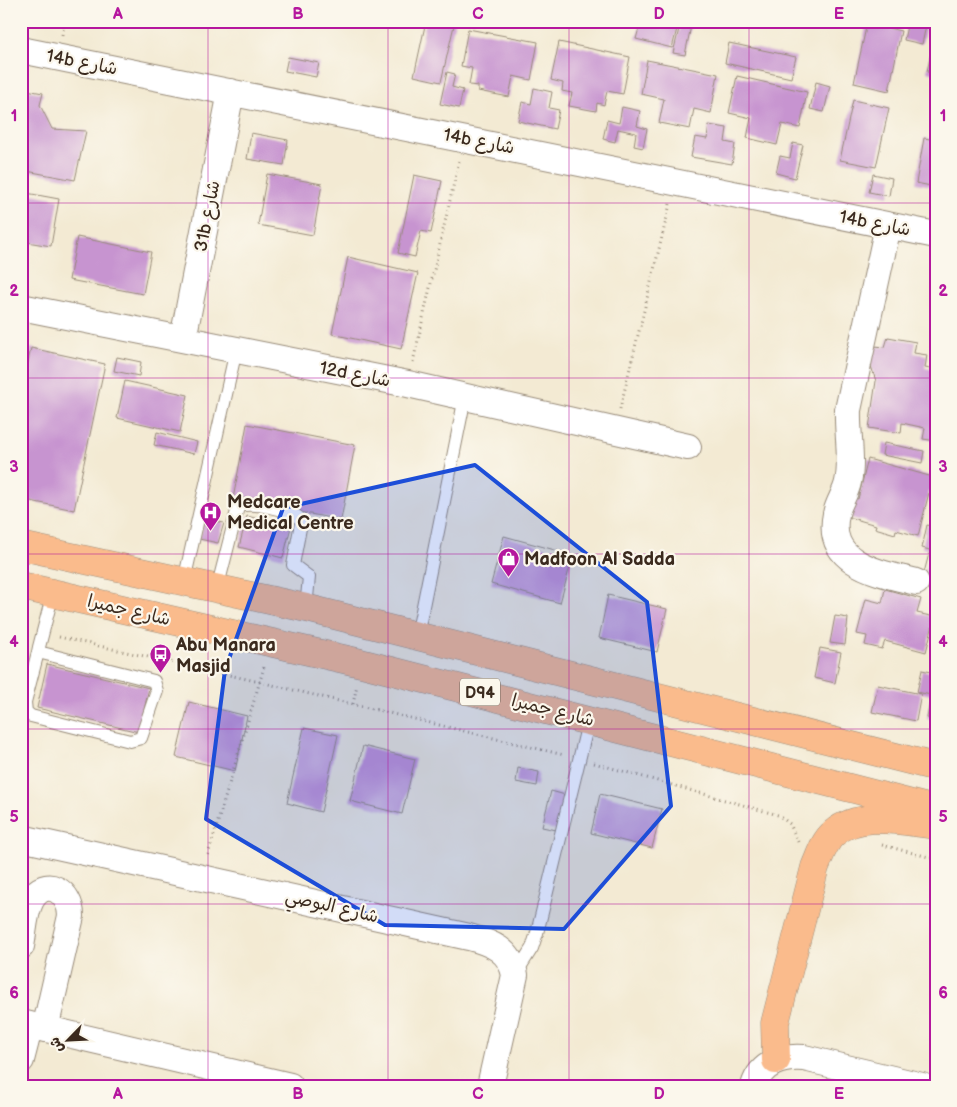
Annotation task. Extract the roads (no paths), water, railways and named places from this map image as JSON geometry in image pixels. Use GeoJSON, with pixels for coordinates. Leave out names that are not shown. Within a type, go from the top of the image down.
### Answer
{"type":"FeatureCollection","features":[{"type":"Feature","properties":{"kind":"main road","name":"D94"},"geometry":{"type":"LineString","coordinates":[[21,546],[306,608],[936,767]]}},
{"type":"Feature","properties":{"kind":"main road","name":"شارع جميرا"},"geometry":{"type":"LineString","coordinates":[[21,586],[272,642],[589,719],[936,810]]}},
{"type":"Feature","properties":{"kind":"main road"},"geometry":{"type":"LineString","coordinates":[[776,1060],[775,1023],[815,867],[825,844],[834,833],[850,825],[875,819],[936,825]]}},
{"type":"Feature","properties":{"kind":"street","name":"14b شارع"},"geometry":{"type":"LineString","coordinates":[[21,50],[464,138],[936,235]]}},
{"type":"Feature","properties":{"kind":"street","name":"31b شارع"},"geometry":{"type":"LineString","coordinates":[[184,339],[231,92]]}},
{"type":"Feature","properties":{"kind":"street"},"geometry":{"type":"LineString","coordinates":[[888,226],[848,410],[847,428],[850,466],[848,482],[836,513],[835,528],[839,542],[846,554],[857,564],[870,570],[916,582]]}},
{"type":"Feature","properties":{"kind":"street","name":"12d شارع"},"geometry":{"type":"LineString","coordinates":[[21,306],[408,384],[688,447]]}},
{"type":"Feature","properties":{"kind":"street","name":"شارع البوصي"},"geometry":{"type":"LineString","coordinates":[[21,838],[484,941],[504,952],[510,959],[515,975]]}},
{"type":"Feature","properties":{"kind":"street"},"geometry":{"type":"LineString","coordinates":[[21,946],[31,900],[37,893],[45,889],[54,889],[62,892],[68,899],[71,916],[21,1060]]}},
{"type":"Feature","properties":{"kind":"street"},"geometry":{"type":"LineString","coordinates":[[490,1086],[515,975]]}},
{"type":"Feature","properties":{"kind":"street"},"geometry":{"type":"LineString","coordinates":[[32,1026],[290,1086]]}},
{"type":"Feature","properties":{"kind":"street"},"geometry":{"type":"LineString","coordinates":[[754,1086],[764,1068],[776,1060],[790,1057],[804,1058],[922,1086]]}},
{"type":"Feature","properties":{"kind":"lane"},"geometry":{"type":"LineString","coordinates":[[184,581],[236,350]]}},
{"type":"Feature","properties":{"kind":"lane"},"geometry":{"type":"LineString","coordinates":[[417,636],[465,397]]}},
{"type":"Feature","properties":{"kind":"lane"},"geometry":{"type":"LineString","coordinates":[[217,589],[236,512],[243,504],[248,503],[293,513],[300,519],[301,523],[292,560],[293,566],[309,577],[306,608]]}},
{"type":"Feature","properties":{"kind":"lane"},"geometry":{"type":"LineString","coordinates":[[38,652],[154,681],[157,692],[141,738],[130,741],[31,716],[26,712],[25,702],[53,593]]}},
{"type":"Feature","properties":{"kind":"lane"},"geometry":{"type":"LineString","coordinates":[[515,975],[532,948],[537,932],[589,719]]}},
{"type":"Feature","properties":{"kind":"place","name":"Medcare Medical Centre"},"geometry":{"type":"Point","coordinates":[211,531]}},
{"type":"Feature","properties":{"kind":"place","name":"Madfoon Al Sadda"},"geometry":{"type":"Point","coordinates":[508,578]}},
{"type":"Feature","properties":{"kind":"place","name":"Abu Manara Masjid"},"geometry":{"type":"Point","coordinates":[160,674]}}]}
